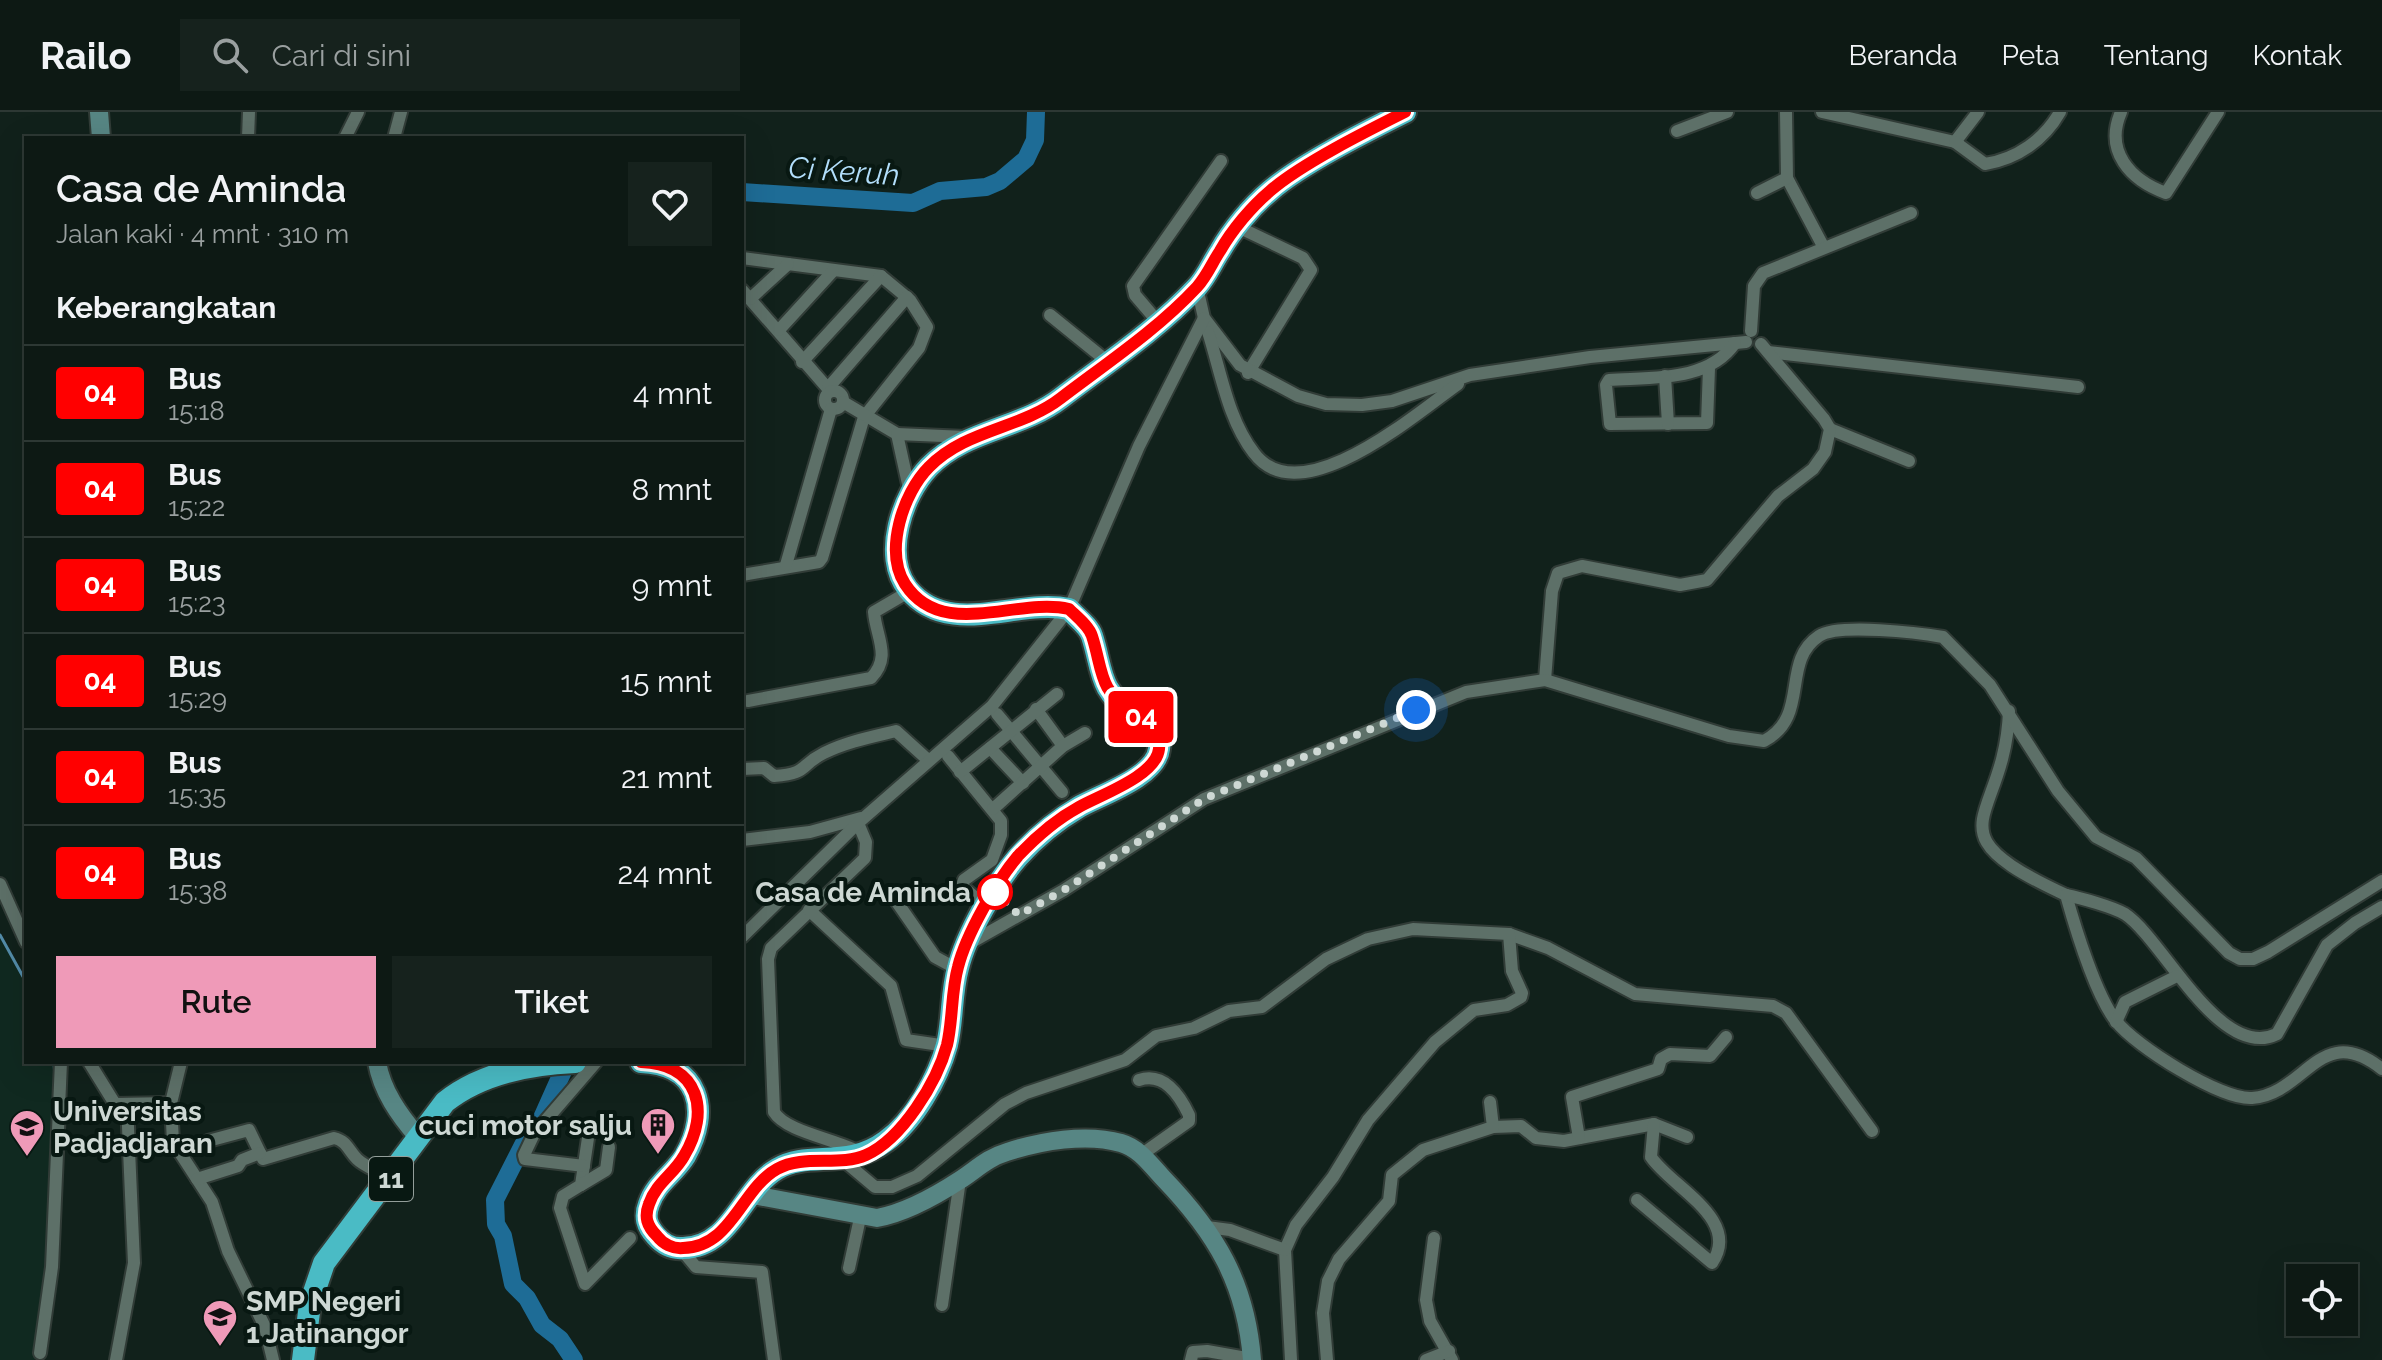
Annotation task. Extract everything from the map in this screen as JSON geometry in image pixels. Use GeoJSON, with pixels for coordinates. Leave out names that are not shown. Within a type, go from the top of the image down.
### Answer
{"type":"FeatureCollection","features":[{"type":"Feature","properties":{"kind":"highway"},"geometry":{"type":"LineString","coordinates":[[659,1064],[680,1073],[693,1087],[698,1101],[695,1133],[685,1155],[656,1187],[646,1216],[648,1228],[663,1243],[681,1249],[700,1246],[718,1235],[770,1174],[783,1166],[866,1155],[890,1139],[914,1112],[947,1046],[957,969],[966,946],[1017,857],[1040,835],[1079,807],[1103,797],[1143,772],[1159,752],[1155,728],[1112,696],[1099,671],[1092,633],[1069,609],[1042,607],[954,614],[927,606],[910,591],[895,561],[910,493],[927,469],[969,437],[1047,407],[1158,322],[1197,287],[1238,227],[1269,192],[1405,112]]}},
{"type":"Feature","properties":{"kind":"highway","name":"11"},"geometry":{"type":"LineString","coordinates":[[303,1360],[310,1304],[324,1263],[391,1179],[445,1102],[461,1088],[485,1078],[544,1064]]}},
{"type":"Feature","properties":{"kind":"street"},"geometry":{"type":"LineString","coordinates":[[99,112],[101,136]]}},
{"type":"Feature","properties":{"kind":"street"},"geometry":{"type":"LineString","coordinates":[[248,136],[249,112]]}},
{"type":"Feature","properties":{"kind":"street"},"geometry":{"type":"LineString","coordinates":[[346,136],[358,112]]}},
{"type":"Feature","properties":{"kind":"street"},"geometry":{"type":"LineString","coordinates":[[395,136],[401,112]]}},
{"type":"Feature","properties":{"kind":"street"},"geometry":{"type":"LineString","coordinates":[[1677,131],[1727,112]]}},
{"type":"Feature","properties":{"kind":"street"},"geometry":{"type":"LineString","coordinates":[[1786,112],[1787,178],[1823,246]]}},
{"type":"Feature","properties":{"kind":"street"},"geometry":{"type":"LineString","coordinates":[[1822,112],[1955,142],[1985,164],[2012,158],[2044,134],[2060,112]]}},
{"type":"Feature","properties":{"kind":"street"},"geometry":{"type":"LineString","coordinates":[[1955,142],[1978,112]]}},
{"type":"Feature","properties":{"kind":"street"},"geometry":{"type":"LineString","coordinates":[[2121,112],[2115,128],[2117,153],[2143,182],[2166,193],[2218,112]]}},
{"type":"Feature","properties":{"kind":"street"},"geometry":{"type":"LineString","coordinates":[[1158,322],[1135,295],[1133,286],[1221,161]]}},
{"type":"Feature","properties":{"kind":"street"},"geometry":{"type":"LineString","coordinates":[[1757,193],[1787,178]]}},
{"type":"Feature","properties":{"kind":"street"},"geometry":{"type":"LineString","coordinates":[[1709,368],[1707,423],[1610,424],[1609,380],[1665,376],[1709,368],[1744,338],[1757,279],[1774,266],[1911,213]]}},
{"type":"Feature","properties":{"kind":"street"},"geometry":{"type":"LineString","coordinates":[[1238,227],[1303,258],[1311,270],[1308,280],[1248,373]]}},
{"type":"Feature","properties":{"kind":"street"},"geometry":{"type":"LineString","coordinates":[[744,258],[881,276],[907,297],[927,327],[926,335],[864,417],[822,558],[819,562],[786,565],[744,575]]}},
{"type":"Feature","properties":{"kind":"street"},"geometry":{"type":"LineString","coordinates":[[788,264],[746,295],[829,389],[840,393],[843,402],[864,417],[897,434],[969,437]]}},
{"type":"Feature","properties":{"kind":"street"},"geometry":{"type":"LineString","coordinates":[[779,330],[833,271]]}},
{"type":"Feature","properties":{"kind":"street"},"geometry":{"type":"LineString","coordinates":[[802,362],[881,276]]}},
{"type":"Feature","properties":{"kind":"street"},"geometry":{"type":"LineString","coordinates":[[1197,287],[1238,428],[1256,457],[1269,466],[1285,471],[1316,470],[1360,453],[1470,375]]}},
{"type":"Feature","properties":{"kind":"street"},"geometry":{"type":"LineString","coordinates":[[843,402],[837,409],[831,409],[825,402],[829,389],[907,297]]}},
{"type":"Feature","properties":{"kind":"street"},"geometry":{"type":"LineString","coordinates":[[1050,315],[1108,362]]}},
{"type":"Feature","properties":{"kind":"street"},"geometry":{"type":"LineString","coordinates":[[1204,318],[1221,344],[1248,373],[1298,396],[1326,404],[1362,405],[1392,401],[1470,375],[1744,338],[1755,347],[2078,387]]}},
{"type":"Feature","properties":{"kind":"street"},"geometry":{"type":"LineString","coordinates":[[744,935],[863,820],[992,706],[1069,609],[1139,446],[1204,318]]}},
{"type":"Feature","properties":{"kind":"street"},"geometry":{"type":"LineString","coordinates":[[1764,348],[1830,429],[1909,461]]}},
{"type":"Feature","properties":{"kind":"street"},"geometry":{"type":"LineString","coordinates":[[1665,376],[1668,424]]}},
{"type":"Feature","properties":{"kind":"street"},"geometry":{"type":"LineString","coordinates":[[786,565],[831,409]]}},
{"type":"Feature","properties":{"kind":"street"},"geometry":{"type":"LineString","coordinates":[[1545,680],[1552,591],[1558,573],[1582,566],[1680,585],[1707,580],[1778,496],[1813,469],[1825,452],[1830,429]]}},
{"type":"Feature","properties":{"kind":"street"},"geometry":{"type":"LineString","coordinates":[[897,434],[910,493]]}},
{"type":"Feature","properties":{"kind":"street"},"geometry":{"type":"LineString","coordinates":[[748,701],[871,678],[879,670],[884,653],[874,612],[910,591]]}},
{"type":"Feature","properties":{"kind":"street"},"geometry":{"type":"LineString","coordinates":[[966,946],[1064,890],[1180,812],[1243,781],[1466,692],[1545,680],[1729,736],[1764,741],[1788,720],[1801,657],[1817,637],[1844,630],[1943,637],[1990,685],[2058,791],[2096,837],[2136,858],[2217,943],[2240,959],[2253,959],[2268,952],[2382,881]]}},
{"type":"Feature","properties":{"kind":"street"},"geometry":{"type":"LineString","coordinates":[[960,772],[1057,694]]}},
{"type":"Feature","properties":{"kind":"street"},"geometry":{"type":"LineString","coordinates":[[1036,709],[1063,746]]}},
{"type":"Feature","properties":{"kind":"street"},"geometry":{"type":"LineString","coordinates":[[2009,711],[2006,754],[1982,813],[1983,839],[2006,863],[2066,895],[2125,914],[2137,924],[2177,976],[2236,1033],[2270,1038],[2287,1019],[2327,945],[2382,907]]}},
{"type":"Feature","properties":{"kind":"street"},"geometry":{"type":"LineString","coordinates":[[997,714],[1062,792]]}},
{"type":"Feature","properties":{"kind":"street"},"geometry":{"type":"LineString","coordinates":[[744,769],[764,768],[774,776],[799,774],[821,754],[857,740],[896,731],[928,760]]}},
{"type":"Feature","properties":{"kind":"street"},"geometry":{"type":"LineString","coordinates":[[993,809],[1063,746],[1085,733]]}},
{"type":"Feature","properties":{"kind":"street"},"geometry":{"type":"LineString","coordinates":[[990,748],[1023,783]]}},
{"type":"Feature","properties":{"kind":"street"},"geometry":{"type":"LineString","coordinates":[[948,756],[1001,821],[997,850],[992,860],[964,880],[962,886],[986,907]]}},
{"type":"Feature","properties":{"kind":"street"},"geometry":{"type":"LineString","coordinates":[[744,840],[810,832],[863,820]]}},
{"type":"Feature","properties":{"kind":"street"},"geometry":{"type":"LineString","coordinates":[[863,820],[865,858],[771,948],[768,959],[774,1112],[791,1127],[839,1140],[866,1155]]}},
{"type":"Feature","properties":{"kind":"street"},"geometry":{"type":"LineString","coordinates":[[0,884],[24,938]]}},
{"type":"Feature","properties":{"kind":"street"},"geometry":{"type":"LineString","coordinates":[[892,895],[935,957],[957,969]]}},
{"type":"Feature","properties":{"kind":"street"},"geometry":{"type":"LineString","coordinates":[[2066,895],[2104,1001],[2116,1022],[2157,1054],[2216,1091],[2245,1098],[2263,1096],[2284,1086],[2329,1053],[2358,1054],[2382,1069]]}},
{"type":"Feature","properties":{"kind":"street"},"geometry":{"type":"LineString","coordinates":[[809,910],[891,986],[906,1040],[947,1046]]}},
{"type":"Feature","properties":{"kind":"street"},"geometry":{"type":"LineString","coordinates":[[843,1160],[875,1187],[892,1187],[917,1176],[1005,1104],[1125,1060],[1156,1036],[1194,1028],[1229,1011],[1262,1007],[1345,948],[1384,933],[1413,929],[1509,934],[1548,948],[1635,994],[1773,1006],[1786,1013],[1872,1131]]}},
{"type":"Feature","properties":{"kind":"street"},"geometry":{"type":"LineString","coordinates":[[1291,1360],[1285,1250],[1296,1225],[1333,1177],[1368,1120],[1435,1042],[1474,1010],[1507,1005],[1521,997],[1512,971],[1509,934]]}},
{"type":"Feature","properties":{"kind":"street"},"geometry":{"type":"LineString","coordinates":[[2116,1022],[2125,1002],[2177,976]]}},
{"type":"Feature","properties":{"kind":"street"},"geometry":{"type":"LineString","coordinates":[[1579,1138],[1572,1097],[1658,1069],[1661,1059],[1670,1054],[1710,1056],[1726,1037]]}},
{"type":"Feature","properties":{"kind":"street"},"geometry":{"type":"LineString","coordinates":[[40,1353],[52,1267],[61,1064]]}},
{"type":"Feature","properties":{"kind":"street"},"geometry":{"type":"LineString","coordinates":[[90,1064],[112,1102],[171,1103]]}},
{"type":"Feature","properties":{"kind":"street"},"geometry":{"type":"LineString","coordinates":[[181,1064],[171,1103],[173,1142],[212,1202],[228,1251],[265,1327],[273,1360]]}},
{"type":"Feature","properties":{"kind":"street"},"geometry":{"type":"LineString","coordinates":[[377,1064],[380,1078],[394,1106],[418,1137]]}},
{"type":"Feature","properties":{"kind":"street"},"geometry":{"type":"LineString","coordinates":[[584,1166],[525,1159],[524,1155],[534,1134],[594,1064]]}},
{"type":"Feature","properties":{"kind":"street"},"geometry":{"type":"LineString","coordinates":[[1139,1080],[1154,1077],[1163,1080],[1189,1115],[1189,1121],[1141,1155]]}},
{"type":"Feature","properties":{"kind":"street"},"geometry":{"type":"LineString","coordinates":[[1490,1102],[1493,1127]]}},
{"type":"Feature","properties":{"kind":"street"},"geometry":{"type":"LineString","coordinates":[[116,1360],[134,1263],[127,1104]]}},
{"type":"Feature","properties":{"kind":"street"},"geometry":{"type":"LineString","coordinates":[[1637,1200],[1712,1263],[1719,1247],[1713,1219],[1705,1206],[1672,1182],[1651,1157],[1654,1124]]}},
{"type":"Feature","properties":{"kind":"street"},"geometry":{"type":"LineString","coordinates":[[1327,1360],[1323,1313],[1328,1281],[1339,1259],[1389,1201],[1392,1175],[1423,1150],[1493,1127],[1521,1126],[1548,1141],[1654,1124],[1687,1137]]}},
{"type":"Feature","properties":{"kind":"street"},"geometry":{"type":"LineString","coordinates":[[208,1141],[249,1130],[263,1159],[334,1138],[344,1140],[361,1163],[373,1166],[391,1179]]}},
{"type":"Feature","properties":{"kind":"street"},"geometry":{"type":"LineString","coordinates":[[581,1185],[588,1138]]}},
{"type":"Feature","properties":{"kind":"street"},"geometry":{"type":"LineString","coordinates":[[753,1195],[860,1218],[892,1215],[960,1180],[982,1161],[1010,1151],[1079,1139],[1098,1138],[1125,1144],[1141,1155],[1207,1227],[1235,1276],[1245,1306],[1252,1359],[1207,1351],[1193,1352],[1191,1360]]}},
{"type":"Feature","properties":{"kind":"street"},"geometry":{"type":"LineString","coordinates":[[609,1147],[606,1170],[563,1196],[560,1208],[585,1284],[630,1238]]}},
{"type":"Feature","properties":{"kind":"street"},"geometry":{"type":"LineString","coordinates":[[197,1179],[238,1166],[242,1160],[260,1153]]}},
{"type":"Feature","properties":{"kind":"street"},"geometry":{"type":"LineString","coordinates":[[942,1305],[960,1180]]}},
{"type":"Feature","properties":{"kind":"street"},"geometry":{"type":"LineString","coordinates":[[849,1268],[860,1218]]}},
{"type":"Feature","properties":{"kind":"street"},"geometry":{"type":"LineString","coordinates":[[1207,1227],[1230,1230],[1285,1250]]}},
{"type":"Feature","properties":{"kind":"street"},"geometry":{"type":"LineString","coordinates":[[1426,1360],[1450,1355],[1430,1321],[1426,1300],[1434,1238]]}},
{"type":"Feature","properties":{"kind":"street"},"geometry":{"type":"LineString","coordinates":[[681,1249],[696,1267],[762,1272],[774,1360]]}},
{"type":"Feature","properties":{"kind":"shaded area","name":"Universitas Padjadjaran"},"geometry":{"type":"Polygon","coordinates":[[[0,935],[24,978],[24,1064],[54,1064],[56,1134],[48,1265],[35,1360],[0,1360],[0,935]]]}},
{"type":"Feature","properties":{"kind":"waterway","name":"Ci Keruh"},"geometry":{"type":"LineString","coordinates":[[744,192],[913,203],[940,191],[986,187],[1000,181],[1026,159],[1035,140],[1036,112]]}},
{"type":"Feature","properties":{"kind":"waterway"},"geometry":{"type":"LineString","coordinates":[[0,935],[24,978]]}},
{"type":"Feature","properties":{"kind":"waterway"},"geometry":{"type":"LineString","coordinates":[[54,1064],[55,1078]]}},
{"type":"Feature","properties":{"kind":"waterway","name":"Ci Keruh"},"geometry":{"type":"LineString","coordinates":[[566,1064],[538,1127],[523,1145],[495,1200],[496,1224],[503,1236],[513,1284],[527,1298],[542,1325],[560,1339],[574,1360]]}},
{"type":"Feature","properties":{"kind":"bus line","name":"04"},"geometry":{"type":"LineString","coordinates":[[660,1064],[688,1079],[698,1101],[695,1133],[676,1169],[656,1187],[646,1216],[648,1228],[663,1243],[681,1249],[700,1246],[718,1235],[776,1169],[798,1163],[866,1155],[890,1139],[914,1112],[947,1046],[957,969],[966,946],[1017,857],[1040,835],[1079,807],[1103,797],[1143,772],[1156,759],[1160,745],[1155,728],[1112,696],[1099,671],[1092,633],[1069,609],[1054,606],[998,613],[954,614],[927,606],[910,591],[895,561],[910,493],[927,469],[949,449],[969,437],[1047,407],[1158,322],[1197,287],[1221,249],[1269,192],[1381,123],[1405,112]]}},
{"type":"Feature","properties":{"kind":"place","name":"Casa de Aminda"},"geometry":{"type":"Point","coordinates":[995,892]}},
{"type":"Feature","properties":{"kind":"place","name":"cuci motor salju"},"geometry":{"type":"Point","coordinates":[658,1156]}},
{"type":"Feature","properties":{"kind":"place","name":"Universitas Padjadjaran"},"geometry":{"type":"Point","coordinates":[27,1158]}},
{"type":"Feature","properties":{"kind":"place","name":"SMP Negeri 1 Jatinangor"},"geometry":{"type":"Point","coordinates":[220,1348]}},
{"type":"Feature","properties":{"kind":"route"},"geometry":{"type":"LineString","coordinates":[[995,892],[1019,915],[1064,890],[1204,799],[1416,710]]}}]}
